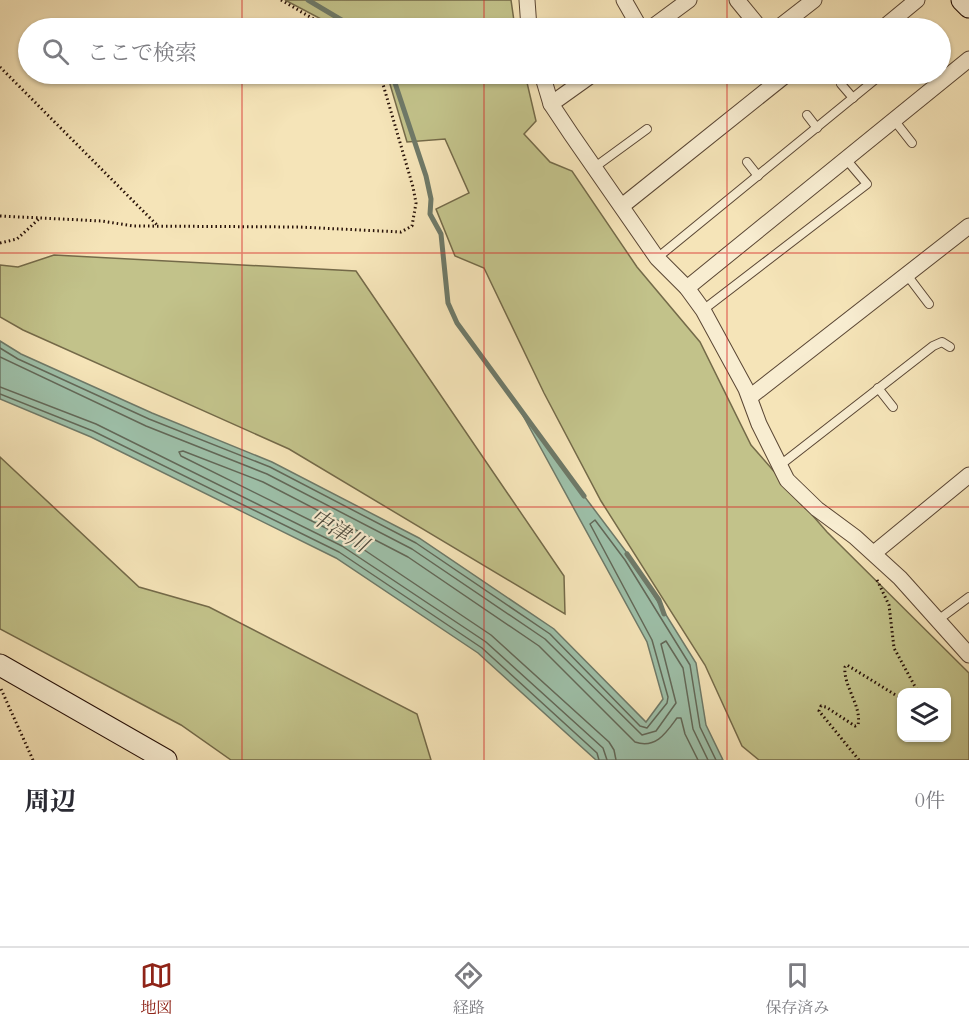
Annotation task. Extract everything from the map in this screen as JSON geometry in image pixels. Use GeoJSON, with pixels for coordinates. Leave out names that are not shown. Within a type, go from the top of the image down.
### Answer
{"type":"FeatureCollection","features":[{"type":"Feature","properties":{"kind":"street"},"geometry":{"type":"LineString","coordinates":[[527,0],[528,18]]}},
{"type":"Feature","properties":{"kind":"street"},"geometry":{"type":"LineString","coordinates":[[624,0],[634,18]]}},
{"type":"Feature","properties":{"kind":"street"},"geometry":{"type":"LineString","coordinates":[[665,18],[689,0]]}},
{"type":"Feature","properties":{"kind":"street"},"geometry":{"type":"LineString","coordinates":[[736,0],[751,18]]}},
{"type":"Feature","properties":{"kind":"street"},"geometry":{"type":"LineString","coordinates":[[790,18],[814,0]]}},
{"type":"Feature","properties":{"kind":"street"},"geometry":{"type":"LineString","coordinates":[[895,18],[917,0]]}},
{"type":"Feature","properties":{"kind":"street"},"geometry":{"type":"LineString","coordinates":[[962,0],[969,7]]}},
{"type":"Feature","properties":{"kind":"street"},"geometry":{"type":"LineString","coordinates":[[951,74],[969,59]]}},
{"type":"Feature","properties":{"kind":"street"},"geometry":{"type":"LineString","coordinates":[[545,84],[551,104],[657,258],[687,288],[703,310],[750,397],[759,424],[787,480],[817,509],[874,553],[969,654]]}},
{"type":"Feature","properties":{"kind":"street"},"geometry":{"type":"LineString","coordinates":[[551,104],[578,84]]}},
{"type":"Feature","properties":{"kind":"street"},"geometry":{"type":"LineString","coordinates":[[622,206],[699,152],[779,84]]}},
{"type":"Feature","properties":{"kind":"street"},"geometry":{"type":"LineString","coordinates":[[687,288],[938,84]]}},
{"type":"Feature","properties":{"kind":"street"},"geometry":{"type":"LineString","coordinates":[[750,397],[969,226]]}},
{"type":"Feature","properties":{"kind":"street"},"geometry":{"type":"LineString","coordinates":[[874,553],[969,475]]}},
{"type":"Feature","properties":{"kind":"street"},"geometry":{"type":"LineString","coordinates":[[1,665],[166,760]]}},
{"type":"Feature","properties":{"kind":"lane"},"geometry":{"type":"LineString","coordinates":[[841,84],[853,98]]}},
{"type":"Feature","properties":{"kind":"lane"},"geometry":{"type":"LineString","coordinates":[[657,258],[870,84]]}},
{"type":"Feature","properties":{"kind":"lane"},"geometry":{"type":"LineString","coordinates":[[807,115],[817,128]]}},
{"type":"Feature","properties":{"kind":"lane"},"geometry":{"type":"LineString","coordinates":[[894,120],[912,143]]}},
{"type":"Feature","properties":{"kind":"lane"},"geometry":{"type":"LineString","coordinates":[[595,167],[647,129]]}},
{"type":"Feature","properties":{"kind":"lane"},"geometry":{"type":"LineString","coordinates":[[703,310],[867,184],[845,159]]}},
{"type":"Feature","properties":{"kind":"lane"},"geometry":{"type":"LineString","coordinates":[[747,162],[758,176]]}},
{"type":"Feature","properties":{"kind":"lane"},"geometry":{"type":"LineString","coordinates":[[908,275],[929,304]]}},
{"type":"Feature","properties":{"kind":"lane"},"geometry":{"type":"LineString","coordinates":[[779,466],[933,346],[942,342],[950,347]]}},
{"type":"Feature","properties":{"kind":"lane"},"geometry":{"type":"LineString","coordinates":[[878,388],[893,407]]}},
{"type":"Feature","properties":{"kind":"lane"},"geometry":{"type":"LineString","coordinates":[[938,620],[969,597]]}},
{"type":"Feature","properties":{"kind":"path"},"geometry":{"type":"LineString","coordinates":[[281,0],[312,18]]}},
{"type":"Feature","properties":{"kind":"path"},"geometry":{"type":"LineString","coordinates":[[0,66],[158,226]]}},
{"type":"Feature","properties":{"kind":"path"},"geometry":{"type":"LineString","coordinates":[[0,216],[158,226],[299,227],[401,232],[412,226],[416,203],[383,84]]}},
{"type":"Feature","properties":{"kind":"path"},"geometry":{"type":"LineString","coordinates":[[0,243],[17,238],[40,218]]}},
{"type":"Feature","properties":{"kind":"path"},"geometry":{"type":"LineString","coordinates":[[875,576],[890,605],[894,648],[915,688]]}},
{"type":"Feature","properties":{"kind":"path"},"geometry":{"type":"LineString","coordinates":[[1,665],[1,687],[33,760]]}},
{"type":"Feature","properties":{"kind":"path"},"geometry":{"type":"LineString","coordinates":[[859,760],[819,711],[821,706],[826,707],[855,726],[858,725],[844,667],[847,665],[897,696]]}},
{"type":"Feature","properties":{"kind":"shaded area"},"geometry":{"type":"Polygon","coordinates":[[[285,0],[511,0],[514,18],[319,18],[285,0]]]}},
{"type":"Feature","properties":{"kind":"shaded area"},"geometry":{"type":"Polygon","coordinates":[[[390,84],[527,84],[536,121],[524,134],[550,162],[572,171],[637,267],[700,342],[751,445],[827,532],[969,673],[969,760],[759,760],[742,746],[705,665],[601,501],[544,393],[484,268],[455,256],[436,209],[469,193],[445,139],[407,142],[390,84]]]}},
{"type":"Feature","properties":{"kind":"shaded area"},"geometry":{"type":"Polygon","coordinates":[[[54,255],[356,271],[564,576],[565,614],[289,449],[23,330],[0,317],[0,265],[18,267],[54,255]]]}},
{"type":"Feature","properties":{"kind":"shaded area"},"geometry":{"type":"Polygon","coordinates":[[[0,457],[139,587],[209,607],[417,714],[431,760],[231,760],[181,725],[0,629],[0,457]]]}},
{"type":"Feature","properties":{"kind":"water","name":"中津川"},"geometry":{"type":"Polygon","coordinates":[[[0,341],[21,354],[152,413],[272,462],[419,538],[554,629],[646,722],[663,699],[647,642],[521,412],[630,557],[696,663],[706,725],[723,760],[596,760],[478,653],[336,558],[91,437],[0,399],[0,341]]]}},
{"type":"Feature","properties":{"kind":"waterway"},"geometry":{"type":"LineString","coordinates":[[308,0],[338,18]]}},
{"type":"Feature","properties":{"kind":"waterway"},"geometry":{"type":"LineString","coordinates":[[395,84],[426,176],[431,199],[430,214],[441,234],[448,303],[457,323],[584,496]]}},
{"type":"Feature","properties":{"kind":"waterway"},"geometry":{"type":"LineString","coordinates":[[627,554],[659,600],[664,614]]}}]}
